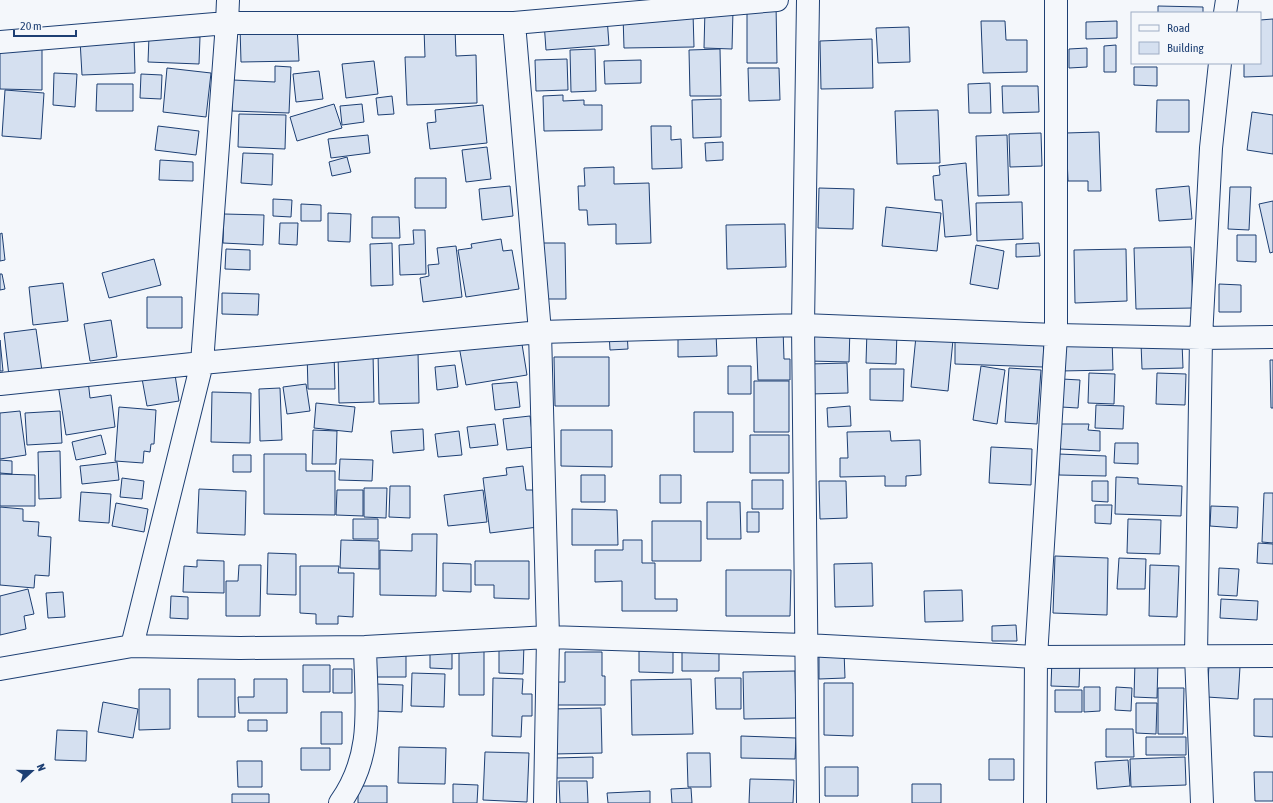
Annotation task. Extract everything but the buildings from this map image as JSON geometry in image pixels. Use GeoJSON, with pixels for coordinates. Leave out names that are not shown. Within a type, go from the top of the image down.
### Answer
{"type":"FeatureCollection","features":[{"type":"Feature","properties":{"kind":"street"},"geometry":{"type":"LineString","coordinates":[[132,646],[202,363],[228,0]]}},
{"type":"Feature","properties":{"kind":"street"},"geometry":{"type":"LineString","coordinates":[[0,42],[227,23],[514,23],[777,0]]}},
{"type":"Feature","properties":{"kind":"street"},"geometry":{"type":"LineString","coordinates":[[808,0],[803,325],[808,803]]}},
{"type":"Feature","properties":{"kind":"street"},"geometry":{"type":"LineString","coordinates":[[1035,803],[1036,657],[1056,335],[1056,0]]}},
{"type":"Feature","properties":{"kind":"street"},"geometry":{"type":"LineString","coordinates":[[1225,12],[1226,0]]}},
{"type":"Feature","properties":{"kind":"street"},"geometry":{"type":"LineString","coordinates":[[514,23],[540,332],[548,637],[545,803]]}},
{"type":"Feature","properties":{"kind":"street"},"geometry":{"type":"LineString","coordinates":[[1202,803],[1196,656],[1201,338],[1211,148],[1220,64]]}},
{"type":"Feature","properties":{"kind":"street"},"geometry":{"type":"LineString","coordinates":[[0,384],[202,363],[540,332],[803,325],[1056,335],[1201,338],[1273,337]]}},
{"type":"Feature","properties":{"kind":"street"},"geometry":{"type":"LineString","coordinates":[[0,669],[132,646],[240,648],[365,647],[548,637],[806,645],[1036,657],[1273,656]]}},
{"type":"Feature","properties":{"kind":"street"},"geometry":{"type":"LineString","coordinates":[[340,803],[358,770],[364,752],[366,734],[365,647]]}}]}
